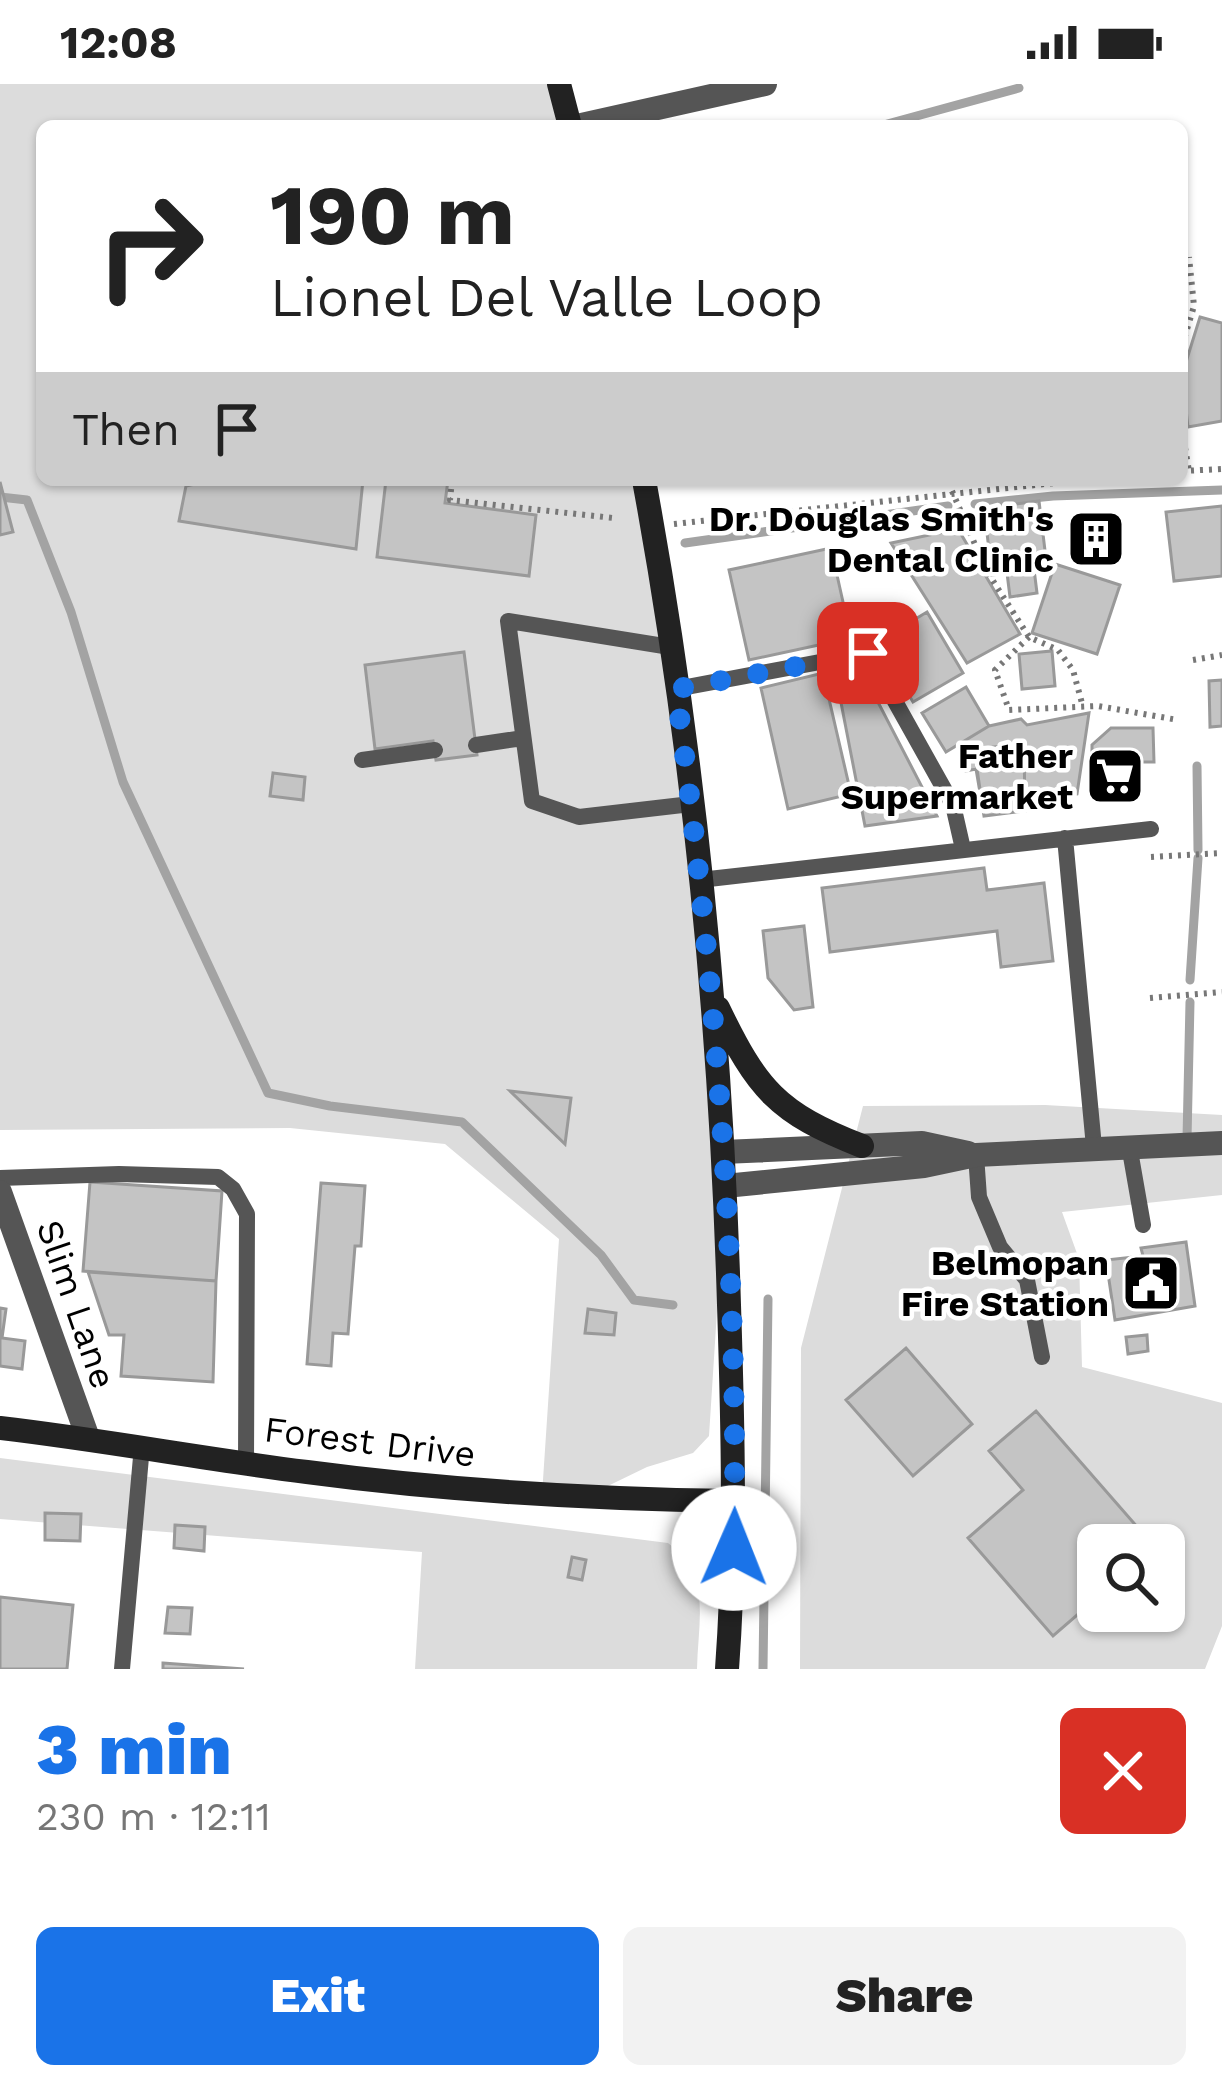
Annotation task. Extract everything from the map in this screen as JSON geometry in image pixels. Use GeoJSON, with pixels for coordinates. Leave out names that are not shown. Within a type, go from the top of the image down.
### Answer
{"type":"FeatureCollection","features":[{"type":"Feature","properties":{"kind":"main road"},"geometry":{"type":"LineString","coordinates":[[559,84],[572,120]]}},
{"type":"Feature","properties":{"kind":"main road"},"geometry":{"type":"LineString","coordinates":[[645,486],[700,880],[723,1153],[734,1501],[727,1669]]}},
{"type":"Feature","properties":{"kind":"main road"},"geometry":{"type":"LineString","coordinates":[[711,995],[744,1064],[763,1089],[816,1128],[862,1145]]}},
{"type":"Feature","properties":{"kind":"main road","name":"Forest Drive"},"geometry":{"type":"LineString","coordinates":[[0,1428],[246,1462],[581,1499],[734,1501]]}},
{"type":"Feature","properties":{"kind":"street"},"geometry":{"type":"LineString","coordinates":[[601,120],[764,84]]}},
{"type":"Feature","properties":{"kind":"street"},"geometry":{"type":"LineString","coordinates":[[723,1153],[922,1143],[976,1155]]}},
{"type":"Feature","properties":{"kind":"street"},"geometry":{"type":"LineString","coordinates":[[725,1186],[924,1166],[976,1155],[1222,1143]]}},
{"type":"Feature","properties":{"kind":"street","name":"Slim Lane"},"geometry":{"type":"LineString","coordinates":[[0,1192],[88,1438]]}},
{"type":"Feature","properties":{"kind":"lane"},"geometry":{"type":"LineString","coordinates":[[670,647],[508,621],[532,801],[579,817],[691,804]]}},
{"type":"Feature","properties":{"kind":"lane"},"geometry":{"type":"LineString","coordinates":[[676,689],[868,653],[953,805],[963,849]]}},
{"type":"Feature","properties":{"kind":"lane"},"geometry":{"type":"LineString","coordinates":[[476,745],[524,738]]}},
{"type":"Feature","properties":{"kind":"lane"},"geometry":{"type":"LineString","coordinates":[[362,760],[435,750]]}},
{"type":"Feature","properties":{"kind":"lane"},"geometry":{"type":"LineString","coordinates":[[700,880],[1151,829]]}},
{"type":"Feature","properties":{"kind":"lane"},"geometry":{"type":"LineString","coordinates":[[1065,838],[1094,1147]]}},
{"type":"Feature","properties":{"kind":"lane"},"geometry":{"type":"LineString","coordinates":[[1129,1145],[1143,1225]]}},
{"type":"Feature","properties":{"kind":"lane"},"geometry":{"type":"LineString","coordinates":[[976,1155],[979,1197],[1000,1247],[1027,1280],[1042,1357]]}},
{"type":"Feature","properties":{"kind":"lane"},"geometry":{"type":"LineString","coordinates":[[0,1178],[198,1177],[218,1178],[233,1189],[247,1214],[246,1462]]}},
{"type":"Feature","properties":{"kind":"lane"},"geometry":{"type":"LineString","coordinates":[[122,1669],[142,1446]]}},
{"type":"Feature","properties":{"kind":"path"},"geometry":{"type":"LineString","coordinates":[[1188,326],[1194,306],[1189,257]]}},
{"type":"Feature","properties":{"kind":"path"},"geometry":{"type":"LineString","coordinates":[[1188,471],[1222,469]]}},
{"type":"Feature","properties":{"kind":"path"},"geometry":{"type":"LineString","coordinates":[[451,486],[450,500],[613,518]]}},
{"type":"Feature","properties":{"kind":"path"},"geometry":{"type":"LineString","coordinates":[[653,527],[1011,486]]}},
{"type":"Feature","properties":{"kind":"path"},"geometry":{"type":"LineString","coordinates":[[952,491],[986,570],[1029,637],[1058,650],[1073,670],[1083,707]]}},
{"type":"Feature","properties":{"kind":"path"},"geometry":{"type":"LineString","coordinates":[[1029,637],[995,670],[1009,710],[1083,707],[1178,720]]}},
{"type":"Feature","properties":{"kind":"path"},"geometry":{"type":"LineString","coordinates":[[1193,659],[1222,656]]}},
{"type":"Feature","properties":{"kind":"path"},"geometry":{"type":"LineString","coordinates":[[1151,857],[1222,853]]}},
{"type":"Feature","properties":{"kind":"path"},"geometry":{"type":"LineString","coordinates":[[1150,998],[1222,992]]}},
{"type":"Feature","properties":{"kind":"shaded area"},"geometry":{"type":"Polygon","coordinates":[[[0,84],[559,84],[568,120],[36,120],[36,486],[645,486],[725,1186],[709,1436],[693,1453],[647,1467],[581,1499],[542,1495],[559,1239],[445,1144],[290,1128],[0,1130],[0,84]]]}},
{"type":"Feature","properties":{"kind":"shaded area"},"geometry":{"type":"Polygon","coordinates":[[[1045,1105],[1222,1115],[1222,1195],[1062,1212],[1079,1259],[1082,1367],[1222,1403],[1222,1626],[1205,1669],[800,1669],[801,1348],[863,1106],[1045,1105]]]}},
{"type":"Feature","properties":{"kind":"shaded area"},"geometry":{"type":"Polygon","coordinates":[[[0,1458],[668,1543],[682,1556],[697,1584],[697,1669],[415,1669],[422,1552],[0,1519],[0,1458]]]}},
{"type":"Feature","properties":{"kind":"building"},"geometry":{"type":"Polygon","coordinates":[[[1200,317],[1222,323],[1222,421],[1188,427],[1188,356],[1200,317]]]}},
{"type":"Feature","properties":{"kind":"building"},"geometry":{"type":"Polygon","coordinates":[[[0,482],[13,532],[0,535],[0,482]]]}},
{"type":"Feature","properties":{"kind":"building"},"geometry":{"type":"Polygon","coordinates":[[[186,486],[362,486],[356,549],[179,521],[186,486]]]}},
{"type":"Feature","properties":{"kind":"building"},"geometry":{"type":"Polygon","coordinates":[[[385,486],[447,486],[445,503],[536,515],[529,576],[377,557],[385,486]]]}},
{"type":"Feature","properties":{"kind":"building"},"geometry":{"type":"Polygon","coordinates":[[[1039,501],[1047,567],[1034,569],[1037,593],[1010,597],[1007,573],[992,575],[984,508],[1039,501]]]}},
{"type":"Feature","properties":{"kind":"building"},"geometry":{"type":"Polygon","coordinates":[[[1222,506],[1222,576],[1174,581],[1166,512],[1222,506]]]}},
{"type":"Feature","properties":{"kind":"building","name":"Dr. Douglas Smith's Dental Clinic"},"geometry":{"type":"Polygon","coordinates":[[[1113,518],[1118,556],[1079,560],[1075,522],[1113,518]]]}},
{"type":"Feature","properties":{"kind":"building"},"geometry":{"type":"Polygon","coordinates":[[[958,529],[1020,634],[967,663],[891,543],[958,529]]]}},
{"type":"Feature","properties":{"kind":"building"},"geometry":{"type":"Polygon","coordinates":[[[831,548],[851,638],[749,660],[729,570],[831,548]]]}},
{"type":"Feature","properties":{"kind":"building"},"geometry":{"type":"Polygon","coordinates":[[[1055,564],[1120,585],[1097,654],[1032,633],[1055,564]]]}},
{"type":"Feature","properties":{"kind":"building"},"geometry":{"type":"Polygon","coordinates":[[[927,612],[963,673],[913,702],[877,642],[927,612]]]}},
{"type":"Feature","properties":{"kind":"building"},"geometry":{"type":"Polygon","coordinates":[[[1052,651],[1055,686],[1022,689],[1019,654],[1052,651]]]}},
{"type":"Feature","properties":{"kind":"building"},"geometry":{"type":"Polygon","coordinates":[[[464,652],[477,755],[436,760],[433,741],[375,749],[365,665],[464,652]]]}},
{"type":"Feature","properties":{"kind":"building"},"geometry":{"type":"Polygon","coordinates":[[[823,673],[851,794],[788,809],[761,688],[823,673]]]}},
{"type":"Feature","properties":{"kind":"building"},"geometry":{"type":"Polygon","coordinates":[[[866,679],[937,816],[865,826],[837,682],[866,679]]]}},
{"type":"Feature","properties":{"kind":"building"},"geometry":{"type":"Polygon","coordinates":[[[1222,680],[1222,726],[1210,727],[1209,681],[1222,680]]]}},
{"type":"Feature","properties":{"kind":"building"},"geometry":{"type":"Polygon","coordinates":[[[966,687],[989,726],[946,752],[922,713],[966,687]]]}},
{"type":"Feature","properties":{"kind":"building"},"geometry":{"type":"Polygon","coordinates":[[[966,687],[989,726],[1021,719],[1027,725],[1089,713],[1077,794],[1025,804],[1025,811],[984,816],[976,769],[966,771],[961,743],[946,752],[922,713],[966,687]]]}},
{"type":"Feature","properties":{"kind":"building"},"geometry":{"type":"Polygon","coordinates":[[[1111,728],[1153,728],[1154,762],[1141,762],[1141,777],[1120,777],[1120,789],[1092,789],[1092,745],[1111,728]]]}},
{"type":"Feature","properties":{"kind":"building"},"geometry":{"type":"Polygon","coordinates":[[[1024,744],[1025,811],[984,816],[974,749],[1024,744]]]}},
{"type":"Feature","properties":{"kind":"building"},"geometry":{"type":"Polygon","coordinates":[[[273,773],[305,777],[303,800],[270,796],[273,773]]]}},
{"type":"Feature","properties":{"kind":"building"},"geometry":{"type":"Polygon","coordinates":[[[984,868],[987,890],[1044,883],[1053,961],[1001,967],[997,931],[830,952],[822,888],[984,868]]]}},
{"type":"Feature","properties":{"kind":"building"},"geometry":{"type":"Polygon","coordinates":[[[804,926],[813,1007],[794,1010],[768,978],[763,931],[804,926]]]}},
{"type":"Feature","properties":{"kind":"building"},"geometry":{"type":"Polygon","coordinates":[[[510,1091],[571,1098],[565,1144],[510,1091]]]}},
{"type":"Feature","properties":{"kind":"building"},"geometry":{"type":"Polygon","coordinates":[[[90,1182],[222,1191],[216,1281],[83,1271],[90,1182]]]}},
{"type":"Feature","properties":{"kind":"building"},"geometry":{"type":"Polygon","coordinates":[[[321,1183],[365,1186],[348,1334],[333,1333],[331,1366],[307,1364],[321,1183]]]}},
{"type":"Feature","properties":{"kind":"building","name":"Belmopan Fire Station"},"geometry":{"type":"Polygon","coordinates":[[[1186,1242],[1195,1306],[1115,1320],[1106,1260],[1143,1256],[1141,1248],[1186,1242]]]}},
{"type":"Feature","properties":{"kind":"building"},"geometry":{"type":"Polygon","coordinates":[[[88,1272],[216,1281],[213,1382],[121,1376],[124,1335],[109,1335],[88,1272]]]}},
{"type":"Feature","properties":{"kind":"building"},"geometry":{"type":"Polygon","coordinates":[[[0,1308],[6,1309],[2,1338],[25,1341],[22,1369],[0,1366],[0,1308]]]}},
{"type":"Feature","properties":{"kind":"building"},"geometry":{"type":"Polygon","coordinates":[[[588,1309],[616,1313],[614,1335],[585,1333],[588,1309]]]}},
{"type":"Feature","properties":{"kind":"building"},"geometry":{"type":"Polygon","coordinates":[[[1147,1335],[1148,1351],[1128,1354],[1126,1337],[1147,1335]]]}},
{"type":"Feature","properties":{"kind":"building"},"geometry":{"type":"Polygon","coordinates":[[[906,1348],[972,1424],[913,1476],[846,1400],[906,1348]]]}},
{"type":"Feature","properties":{"kind":"building"},"geometry":{"type":"Polygon","coordinates":[[[1036,1411],[1135,1524],[1077,1524],[1077,1615],[1053,1636],[968,1538],[1023,1490],[989,1451],[1036,1411]]]}},
{"type":"Feature","properties":{"kind":"building"},"geometry":{"type":"Polygon","coordinates":[[[45,1513],[81,1514],[80,1541],[45,1540],[45,1513]]]}},
{"type":"Feature","properties":{"kind":"building"},"geometry":{"type":"Polygon","coordinates":[[[175,1525],[205,1527],[204,1551],[174,1548],[175,1525]]]}},
{"type":"Feature","properties":{"kind":"building"},"geometry":{"type":"Polygon","coordinates":[[[572,1557],[586,1560],[582,1580],[568,1577],[572,1557]]]}},
{"type":"Feature","properties":{"kind":"building"},"geometry":{"type":"Polygon","coordinates":[[[0,1597],[73,1605],[67,1669],[0,1669],[0,1597]]]}},
{"type":"Feature","properties":{"kind":"building"},"geometry":{"type":"Polygon","coordinates":[[[168,1607],[192,1608],[190,1634],[165,1633],[168,1607]]]}},
{"type":"Feature","properties":{"kind":"building"},"geometry":{"type":"Polygon","coordinates":[[[163,1663],[244,1669],[163,1669],[163,1663]]]}},
{"type":"Feature","properties":{"kind":"waterway"},"geometry":{"type":"LineString","coordinates":[[902,120],[1019,88]]}},
{"type":"Feature","properties":{"kind":"waterway"},"geometry":{"type":"LineString","coordinates":[[975,504],[1222,490]]}},
{"type":"Feature","properties":{"kind":"waterway"},"geometry":{"type":"LineString","coordinates":[[0,497],[27,500],[71,612],[123,782],[268,1093],[330,1106],[462,1122],[601,1255],[634,1300],[673,1305]]}},
{"type":"Feature","properties":{"kind":"waterway"},"geometry":{"type":"LineString","coordinates":[[685,543],[948,506]]}},
{"type":"Feature","properties":{"kind":"waterway"},"geometry":{"type":"LineString","coordinates":[[1197,766],[1198,850]]}},
{"type":"Feature","properties":{"kind":"waterway"},"geometry":{"type":"LineString","coordinates":[[1190,980],[1198,858]]}},
{"type":"Feature","properties":{"kind":"waterway"},"geometry":{"type":"LineString","coordinates":[[1187,1139],[1190,1002]]}},
{"type":"Feature","properties":{"kind":"waterway"},"geometry":{"type":"LineString","coordinates":[[763,1669],[768,1299]]}},
{"type":"Feature","properties":{"kind":"place","name":"Dr. Douglas Smith's Dental Clinic"},"geometry":{"type":"Point","coordinates":[1096,539]}},
{"type":"Feature","properties":{"kind":"place","name":"Father Supermarket"},"geometry":{"type":"Point","coordinates":[1115,776]}},
{"type":"Feature","properties":{"kind":"place","name":"Belmopan Fire Station"},"geometry":{"type":"Point","coordinates":[1151,1283]}},
{"type":"Feature","properties":{"kind":"route"},"geometry":{"type":"LineString","coordinates":[[734,1548],[725,1186],[700,880],[676,689],[868,653]]}}]}
